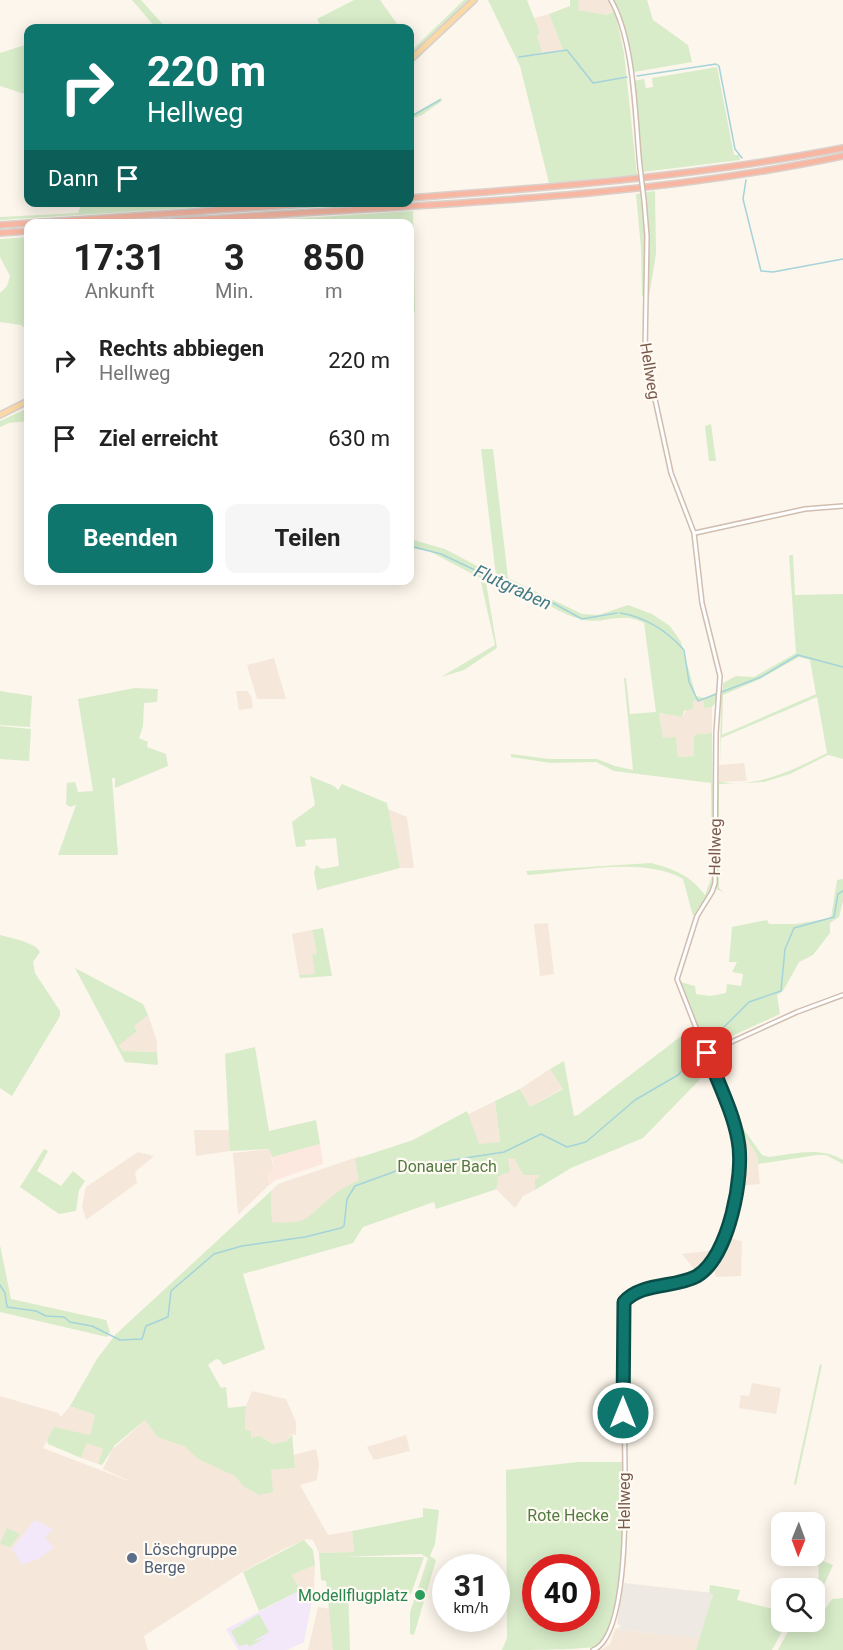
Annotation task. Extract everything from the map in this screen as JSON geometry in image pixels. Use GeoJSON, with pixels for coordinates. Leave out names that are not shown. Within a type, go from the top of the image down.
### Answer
{"type":"FeatureCollection","features":[{"type":"Feature","properties":{"kind":"highway"},"geometry":{"type":"LineString","coordinates":[[414,198],[637,180],[746,165],[843,148]]}},
{"type":"Feature","properties":{"kind":"highway"},"geometry":{"type":"LineString","coordinates":[[414,205],[610,191],[737,175],[843,156]]}},
{"type":"Feature","properties":{"kind":"highway"},"geometry":{"type":"LineString","coordinates":[[90,219],[260,207]]}},
{"type":"Feature","properties":{"kind":"highway"},"geometry":{"type":"LineString","coordinates":[[208,219],[380,207]]}},
{"type":"Feature","properties":{"kind":"highway"},"geometry":{"type":"LineString","coordinates":[[0,225],[24,223]]}},
{"type":"Feature","properties":{"kind":"highway"},"geometry":{"type":"LineString","coordinates":[[0,233],[24,231]]}},
{"type":"Feature","properties":{"kind":"main road"},"geometry":{"type":"LineString","coordinates":[[414,56],[474,0]]}},
{"type":"Feature","properties":{"kind":"main road"},"geometry":{"type":"LineString","coordinates":[[192,219],[206,207]]}},
{"type":"Feature","properties":{"kind":"main road"},"geometry":{"type":"LineString","coordinates":[[0,415],[24,403]]}},
{"type":"Feature","properties":{"kind":"street","name":"Hellweg"},"geometry":{"type":"LineString","coordinates":[[593,1650],[603,1645],[610,1635],[620,1599],[623,1576],[623,1305],[636,1293],[689,1280],[704,1272],[720,1250],[732,1216],[739,1144],[707,1053],[681,993],[677,976],[697,916],[715,883],[716,734],[721,689],[719,669],[702,603],[694,533],[671,473],[645,353],[647,236],[644,200],[628,55],[620,18],[611,0]]}},
{"type":"Feature","properties":{"kind":"street"},"geometry":{"type":"LineString","coordinates":[[694,533],[805,509],[843,506]]}},
{"type":"Feature","properties":{"kind":"street"},"geometry":{"type":"LineString","coordinates":[[707,1053],[796,1012],[843,995]]}},
{"type":"Feature","properties":{"kind":"shaded area"},"geometry":{"type":"Polygon","coordinates":[[[579,0],[609,0],[615,11],[607,15],[577,10],[579,0]]]}},
{"type":"Feature","properties":{"kind":"shaded area"},"geometry":{"type":"Polygon","coordinates":[[[549,14],[563,50],[541,54],[537,36],[540,33],[534,18],[549,14]]]}},
{"type":"Feature","properties":{"kind":"shaded area"},"geometry":{"type":"Polygon","coordinates":[[[274,658],[286,699],[257,699],[247,665],[274,658]]]}},
{"type":"Feature","properties":{"kind":"shaded area"},"geometry":{"type":"Polygon","coordinates":[[[236,691],[247,691],[251,696],[253,708],[239,710],[236,691]]]}},
{"type":"Feature","properties":{"kind":"shaded area"},"geometry":{"type":"Polygon","coordinates":[[[703,700],[704,708],[712,707],[712,733],[705,733],[694,738],[695,756],[678,757],[676,738],[663,738],[659,713],[682,717],[693,701],[703,700]]]}},
{"type":"Feature","properties":{"kind":"shaded area"},"geometry":{"type":"Polygon","coordinates":[[[744,763],[747,781],[718,782],[719,765],[744,763]]]}},
{"type":"Feature","properties":{"kind":"shaded area"},"geometry":{"type":"Polygon","coordinates":[[[388,809],[407,817],[414,868],[400,868],[388,809]]]}},
{"type":"Feature","properties":{"kind":"shaded area"},"geometry":{"type":"Polygon","coordinates":[[[548,923],[554,974],[540,976],[534,924],[548,923]]]}},
{"type":"Feature","properties":{"kind":"shaded area"},"geometry":{"type":"Polygon","coordinates":[[[312,930],[317,954],[312,955],[315,974],[299,975],[292,934],[312,930]]]}},
{"type":"Feature","properties":{"kind":"shaded area"},"geometry":{"type":"Polygon","coordinates":[[[148,1015],[157,1041],[157,1052],[123,1051],[119,1044],[137,1030],[133,1026],[148,1015]]]}},
{"type":"Feature","properties":{"kind":"shaded area"},"geometry":{"type":"Polygon","coordinates":[[[550,1069],[563,1088],[530,1107],[520,1089],[550,1069]]]}},
{"type":"Feature","properties":{"kind":"shaded area"},"geometry":{"type":"Polygon","coordinates":[[[495,1101],[500,1144],[468,1150],[458,1119],[495,1101]]]}},
{"type":"Feature","properties":{"kind":"shaded area"},"geometry":{"type":"Polygon","coordinates":[[[735,1122],[757,1155],[760,1184],[739,1186],[741,1148],[735,1122]]]}},
{"type":"Feature","properties":{"kind":"shaded area"},"geometry":{"type":"Polygon","coordinates":[[[194,1130],[230,1130],[230,1151],[196,1156],[194,1130]]]}},
{"type":"Feature","properties":{"kind":"shaded area"},"geometry":{"type":"Polygon","coordinates":[[[320,1144],[323,1164],[276,1180],[269,1185],[268,1172],[274,1171],[272,1157],[320,1144]]]}},
{"type":"Feature","properties":{"kind":"shaded area"},"geometry":{"type":"Polygon","coordinates":[[[270,1149],[274,1172],[268,1173],[269,1185],[238,1215],[233,1153],[270,1149]]]}},
{"type":"Feature","properties":{"kind":"shaded area"},"geometry":{"type":"Polygon","coordinates":[[[138,1152],[154,1156],[135,1172],[137,1183],[86,1220],[82,1206],[86,1187],[138,1152]]]}},
{"type":"Feature","properties":{"kind":"shaded area"},"geometry":{"type":"Polygon","coordinates":[[[360,1156],[364,1173],[359,1180],[330,1198],[303,1226],[272,1222],[271,1191],[278,1184],[360,1156]]]}},
{"type":"Feature","properties":{"kind":"shaded area"},"geometry":{"type":"Polygon","coordinates":[[[507,1158],[515,1158],[523,1175],[539,1175],[539,1178],[535,1179],[535,1190],[523,1196],[515,1208],[497,1190],[494,1190],[498,1175],[504,1173],[507,1158]]]}},
{"type":"Feature","properties":{"kind":"shaded area"},"geometry":{"type":"Polygon","coordinates":[[[729,1238],[742,1241],[741,1276],[716,1277],[713,1268],[729,1238]]]}},
{"type":"Feature","properties":{"kind":"shaded area"},"geometry":{"type":"Polygon","coordinates":[[[716,1250],[708,1263],[697,1273],[682,1254],[716,1250]]]}},
{"type":"Feature","properties":{"kind":"shaded area"},"geometry":{"type":"Polygon","coordinates":[[[752,1383],[781,1388],[776,1414],[739,1408],[741,1395],[749,1396],[752,1383]]]}},
{"type":"Feature","properties":{"kind":"shaded area"},"geometry":{"type":"Polygon","coordinates":[[[252,1391],[286,1399],[296,1422],[296,1435],[291,1434],[287,1441],[273,1444],[264,1438],[251,1439],[245,1430],[246,1406],[252,1391]]]}},
{"type":"Feature","properties":{"kind":"shaded area"},"geometry":{"type":"Polygon","coordinates":[[[0,1396],[58,1413],[61,1417],[70,1406],[95,1415],[90,1435],[54,1428],[43,1448],[134,1483],[103,1469],[112,1450],[145,1420],[157,1437],[186,1447],[235,1476],[243,1486],[271,1470],[295,1468],[294,1455],[316,1449],[319,1464],[317,1480],[300,1485],[328,1535],[352,1531],[354,1552],[319,1553],[313,1540],[307,1539],[282,1550],[244,1571],[144,1636],[148,1650],[0,1650],[0,1396]]]}},
{"type":"Feature","properties":{"kind":"shaded area"},"geometry":{"type":"Polygon","coordinates":[[[406,1435],[410,1451],[374,1460],[367,1447],[406,1435]]]}},
{"type":"Feature","properties":{"kind":"shaded area"},"geometry":{"type":"Polygon","coordinates":[[[87,1442],[104,1449],[98,1464],[81,1458],[87,1442]]]}},
{"type":"Feature","properties":{"kind":"shaded area"},"geometry":{"type":"Polygon","coordinates":[[[35,1520],[53,1529],[45,1538],[54,1547],[40,1558],[22,1565],[12,1549],[35,1520]]]}},
{"type":"Feature","properties":{"kind":"shaded area"},"geometry":{"type":"Polygon","coordinates":[[[315,1565],[314,1590],[301,1590],[290,1575],[315,1565]]]}},
{"type":"Feature","properties":{"kind":"shaded area"},"geometry":{"type":"Polygon","coordinates":[[[624,1583],[713,1593],[700,1639],[615,1629],[621,1627],[617,1623],[624,1583]]]}},
{"type":"Feature","properties":{"kind":"shaded area"},"geometry":{"type":"Polygon","coordinates":[[[301,1590],[314,1590],[304,1642],[287,1650],[238,1650],[226,1629],[301,1590]]]}},
{"type":"Feature","properties":{"kind":"shaded area"},"geometry":{"type":"Polygon","coordinates":[[[318,1607],[331,1609],[333,1650],[308,1650],[318,1607]]]}},
{"type":"Feature","properties":{"kind":"shaded area"},"geometry":{"type":"Polygon","coordinates":[[[615,1629],[700,1639],[696,1650],[601,1650],[610,1644],[615,1629]]]}},
{"type":"Feature","properties":{"kind":"green space"},"geometry":{"type":"Polygon","coordinates":[[[132,0],[141,0],[162,24],[153,24],[132,0]]]}},
{"type":"Feature","properties":{"kind":"green space"},"geometry":{"type":"Polygon","coordinates":[[[354,0],[380,0],[397,24],[320,24],[317,19],[354,0]]]}},
{"type":"Feature","properties":{"kind":"green space"},"geometry":{"type":"Polygon","coordinates":[[[464,0],[472,0],[414,53],[414,48],[464,0]]]}},
{"type":"Feature","properties":{"kind":"green space"},"geometry":{"type":"Polygon","coordinates":[[[488,0],[527,0],[540,33],[537,36],[542,53],[563,50],[549,14],[570,6],[570,0],[579,0],[578,10],[607,15],[615,11],[624,53],[637,175],[549,183],[520,66],[488,0]]]}},
{"type":"Feature","properties":{"kind":"green space"},"geometry":{"type":"Polygon","coordinates":[[[614,0],[647,0],[653,20],[688,45],[692,62],[634,72],[620,13],[614,0]]]}},
{"type":"Feature","properties":{"kind":"green space"},"geometry":{"type":"Polygon","coordinates":[[[24,45],[24,94],[0,86],[0,53],[24,45]]]}},
{"type":"Feature","properties":{"kind":"green space"},"geometry":{"type":"Polygon","coordinates":[[[717,67],[734,155],[739,155],[740,160],[643,172],[633,81],[644,79],[646,88],[653,87],[652,78],[717,67]]]}},
{"type":"Feature","properties":{"kind":"green space"},"geometry":{"type":"Polygon","coordinates":[[[441,98],[442,101],[422,115],[414,118],[414,114],[441,98]]]}},
{"type":"Feature","properties":{"kind":"green space"},"geometry":{"type":"Polygon","coordinates":[[[655,191],[656,254],[649,296],[642,296],[641,248],[636,194],[655,191]]]}},
{"type":"Feature","properties":{"kind":"green space"},"geometry":{"type":"Polygon","coordinates":[[[80,207],[203,207],[0,220],[0,217],[78,213],[80,207]]]}},
{"type":"Feature","properties":{"kind":"green space"},"geometry":{"type":"Polygon","coordinates":[[[413,211],[413,219],[288,219],[413,211]]]}},
{"type":"Feature","properties":{"kind":"green space"},"geometry":{"type":"Polygon","coordinates":[[[24,237],[24,328],[21,325],[0,322],[0,293],[7,286],[10,276],[0,257],[0,239],[24,237]]]}},
{"type":"Feature","properties":{"kind":"green space"},"geometry":{"type":"Polygon","coordinates":[[[414,262],[415,312],[414,313],[414,262]]]}},
{"type":"Feature","properties":{"kind":"green space"},"geometry":{"type":"Polygon","coordinates":[[[24,410],[24,421],[9,423],[0,427],[0,421],[24,410]]]}},
{"type":"Feature","properties":{"kind":"green space"},"geometry":{"type":"Polygon","coordinates":[[[711,424],[716,461],[709,461],[705,426],[711,424]]]}},
{"type":"Feature","properties":{"kind":"green space"},"geometry":{"type":"Polygon","coordinates":[[[481,449],[493,449],[508,578],[582,614],[598,615],[628,605],[652,614],[670,626],[681,642],[696,696],[705,698],[723,689],[723,683],[736,676],[754,677],[796,653],[789,555],[793,555],[795,595],[843,594],[843,759],[828,755],[790,774],[764,782],[746,783],[788,771],[827,753],[817,697],[721,738],[720,766],[721,696],[712,707],[704,708],[703,700],[693,701],[693,709],[684,711],[682,717],[659,713],[663,738],[676,737],[678,757],[694,756],[694,737],[697,734],[712,733],[714,881],[709,895],[693,916],[683,879],[667,872],[649,868],[608,867],[528,875],[526,871],[651,863],[681,874],[700,888],[705,895],[712,876],[711,783],[614,771],[596,762],[551,763],[511,757],[511,754],[549,759],[597,759],[633,770],[624,678],[626,678],[630,714],[656,712],[644,623],[627,618],[596,621],[580,619],[559,611],[525,592],[524,596],[486,582],[497,648],[464,670],[441,677],[495,645],[480,578],[429,551],[414,549],[414,540],[445,549],[496,576],[481,449]],[[799,657],[758,680],[723,695],[722,735],[816,694],[810,660],[799,657]]]}},
{"type":"Feature","properties":{"kind":"green space"},"geometry":{"type":"Polygon","coordinates":[[[135,688],[158,689],[157,702],[144,703],[143,726],[139,738],[148,742],[147,747],[166,754],[168,766],[115,788],[115,778],[112,778],[118,855],[58,855],[76,805],[70,807],[66,804],[67,783],[75,782],[78,792],[93,791],[78,699],[135,688]]]}},
{"type":"Feature","properties":{"kind":"green space"},"geometry":{"type":"Polygon","coordinates":[[[0,691],[32,696],[30,727],[0,725],[0,691]]]}},
{"type":"Feature","properties":{"kind":"green space"},"geometry":{"type":"Polygon","coordinates":[[[0,726],[31,729],[29,761],[0,759],[0,726]]]}},
{"type":"Feature","properties":{"kind":"green space"},"geometry":{"type":"Polygon","coordinates":[[[310,776],[338,790],[342,784],[387,803],[400,868],[317,890],[314,873],[316,865],[322,869],[339,866],[336,838],[305,840],[306,846],[296,847],[292,822],[315,805],[310,776]]]}},
{"type":"Feature","properties":{"kind":"green space"},"geometry":{"type":"Polygon","coordinates":[[[717,781],[742,783],[719,784],[719,888],[723,892],[716,889],[717,781]]]}},
{"type":"Feature","properties":{"kind":"green space"},"geometry":{"type":"Polygon","coordinates":[[[843,879],[843,901],[839,917],[830,923],[830,933],[813,955],[799,962],[783,991],[777,995],[780,1014],[704,1049],[709,1070],[643,1138],[571,1168],[535,1190],[535,1178],[539,1178],[539,1175],[523,1175],[515,1159],[508,1158],[510,1172],[498,1176],[497,1187],[494,1190],[436,1209],[434,1202],[363,1227],[353,1243],[243,1274],[265,1349],[223,1365],[220,1360],[216,1359],[208,1365],[221,1388],[226,1387],[228,1408],[246,1406],[245,1430],[251,1431],[251,1438],[260,1436],[273,1444],[287,1441],[292,1434],[295,1468],[271,1470],[273,1492],[259,1495],[243,1486],[235,1476],[198,1459],[186,1447],[157,1437],[145,1420],[115,1445],[102,1465],[98,1464],[103,1449],[87,1443],[81,1458],[48,1444],[47,1440],[54,1427],[90,1435],[95,1415],[70,1406],[97,1359],[115,1335],[271,1191],[272,1222],[284,1223],[306,1219],[337,1193],[359,1180],[355,1159],[413,1140],[467,1111],[479,1144],[500,1142],[495,1101],[520,1089],[530,1107],[563,1089],[550,1069],[564,1061],[574,1116],[578,1115],[697,1024],[680,982],[695,986],[696,994],[710,996],[726,993],[727,984],[741,986],[743,974],[732,972],[737,962],[729,962],[732,927],[767,920],[769,924],[796,924],[831,918],[837,880],[843,879]]]}},
{"type":"Feature","properties":{"kind":"green space"},"geometry":{"type":"Polygon","coordinates":[[[323,928],[332,976],[300,978],[299,975],[315,974],[312,955],[317,954],[312,930],[323,928]]]}},
{"type":"Feature","properties":{"kind":"green space"},"geometry":{"type":"Polygon","coordinates":[[[0,935],[23,941],[36,947],[40,952],[33,962],[35,973],[60,1011],[60,1016],[12,1096],[0,1088],[0,935]]]}},
{"type":"Feature","properties":{"kind":"green space"},"geometry":{"type":"Polygon","coordinates":[[[75,968],[143,1004],[148,1015],[134,1026],[137,1031],[119,1045],[123,1051],[157,1052],[158,1065],[125,1062],[75,968]]]}},
{"type":"Feature","properties":{"kind":"green space"},"geometry":{"type":"Polygon","coordinates":[[[730,1044],[714,1058],[738,1121],[762,1155],[769,1157],[797,1153],[825,1153],[843,1160],[843,1164],[826,1155],[817,1155],[758,1164],[757,1155],[735,1122],[711,1060],[714,1053],[730,1044]]]}},
{"type":"Feature","properties":{"kind":"green space"},"geometry":{"type":"Polygon","coordinates":[[[255,1047],[269,1131],[316,1120],[320,1144],[272,1157],[269,1149],[230,1151],[225,1054],[255,1047]]]}},
{"type":"Feature","properties":{"kind":"green space"},"geometry":{"type":"Polygon","coordinates":[[[44,1149],[48,1151],[37,1171],[61,1186],[73,1171],[85,1181],[79,1190],[76,1211],[59,1214],[20,1187],[44,1149]]]}},
{"type":"Feature","properties":{"kind":"green space"},"geometry":{"type":"Polygon","coordinates":[[[0,1245],[11,1299],[106,1320],[110,1332],[107,1337],[0,1312],[0,1245]]]}},
{"type":"Feature","properties":{"kind":"green space"},"geometry":{"type":"Polygon","coordinates":[[[820,1364],[822,1365],[796,1485],[794,1484],[820,1364]]]}},
{"type":"Feature","properties":{"kind":"green space","name":"Rote Hecke"},"geometry":{"type":"Polygon","coordinates":[[[578,1462],[622,1462],[623,1532],[619,1592],[614,1618],[606,1637],[594,1647],[502,1650],[507,1632],[510,1632],[510,1554],[506,1554],[506,1470],[578,1462]]]}},
{"type":"Feature","properties":{"kind":"green space"},"geometry":{"type":"Polygon","coordinates":[[[423,1508],[439,1510],[435,1544],[430,1556],[432,1557],[432,1574],[414,1635],[410,1634],[410,1612],[428,1558],[421,1554],[344,1557],[424,1557],[411,1594],[348,1589],[350,1650],[333,1650],[326,1581],[321,1580],[319,1553],[354,1552],[352,1531],[423,1517],[423,1508]]]}},
{"type":"Feature","properties":{"kind":"green space"},"geometry":{"type":"Polygon","coordinates":[[[7,1528],[20,1534],[10,1547],[0,1544],[7,1528]]]}},
{"type":"Feature","properties":{"kind":"green space"},"geometry":{"type":"Polygon","coordinates":[[[304,1540],[313,1550],[315,1565],[291,1575],[301,1590],[259,1611],[243,1572],[304,1540]]]}},
{"type":"Feature","properties":{"kind":"green space"},"geometry":{"type":"Polygon","coordinates":[[[825,1562],[833,1565],[825,1583],[825,1578],[819,1578],[818,1566],[825,1566],[825,1562]]]}},
{"type":"Feature","properties":{"kind":"green space"},"geometry":{"type":"Polygon","coordinates":[[[710,1585],[740,1590],[737,1600],[771,1608],[771,1632],[782,1632],[772,1650],[696,1650],[713,1594],[709,1593],[710,1585]]]}},
{"type":"Feature","properties":{"kind":"green space"},"geometry":{"type":"Polygon","coordinates":[[[843,1598],[843,1650],[778,1650],[788,1632],[825,1632],[825,1609],[832,1599],[843,1598]]]}},
{"type":"Feature","properties":{"kind":"green space"},"geometry":{"type":"Polygon","coordinates":[[[259,1614],[269,1632],[252,1642],[265,1638],[249,1647],[248,1644],[239,1646],[231,1631],[259,1614]]]}},
{"type":"Feature","properties":{"kind":"waterway"},"geometry":{"type":"LineString","coordinates":[[519,57],[567,50],[593,83],[627,77]]}},
{"type":"Feature","properties":{"kind":"waterway"},"geometry":{"type":"LineString","coordinates":[[637,76],[716,64],[719,66],[735,149],[742,158]]}},
{"type":"Feature","properties":{"kind":"waterway"},"geometry":{"type":"LineString","coordinates":[[414,115],[440,100]]}},
{"type":"Feature","properties":{"kind":"waterway"},"geometry":{"type":"LineString","coordinates":[[746,180],[743,199],[761,271],[773,272],[843,259]]}},
{"type":"Feature","properties":{"kind":"waterway","name":"Flutgraben"},"geometry":{"type":"LineString","coordinates":[[414,547],[441,554],[553,603],[582,619],[617,613]]}},
{"type":"Feature","properties":{"kind":"waterway","name":"Flutgraben"},"geometry":{"type":"LineString","coordinates":[[620,613],[655,626],[684,650],[689,682],[698,701],[761,677],[798,655],[843,667]]}},
{"type":"Feature","properties":{"kind":"waterway","name":"Donauer Bach"},"geometry":{"type":"LineString","coordinates":[[706,1045],[749,1002],[781,991],[785,949],[794,928],[834,917],[838,894],[843,891]]}},
{"type":"Feature","properties":{"kind":"waterway","name":"Donauer Bach"},"geometry":{"type":"LineString","coordinates":[[0,1285],[5,1293],[7,1307],[36,1311],[46,1316],[64,1317],[70,1322],[92,1326],[120,1340],[142,1339],[146,1326],[168,1317],[171,1291],[214,1254],[242,1246],[305,1237],[341,1228],[344,1226],[347,1199],[355,1186],[407,1167],[504,1152],[541,1134],[567,1147],[586,1142],[635,1100],[678,1075],[702,1049]]}},
{"type":"Feature","properties":{"kind":"place","name":"Löschgruppe Berge"},"geometry":{"type":"Point","coordinates":[132,1558]}},
{"type":"Feature","properties":{"kind":"place","name":"Modellflugplatz"},"geometry":{"type":"Point","coordinates":[420,1595]}},
{"type":"Feature","properties":{"kind":"route"},"geometry":{"type":"LineString","coordinates":[[623,1413],[622,1310],[624,1302],[630,1296],[643,1290],[689,1280],[704,1272],[720,1250],[732,1216],[739,1144],[707,1053]]}}]}
